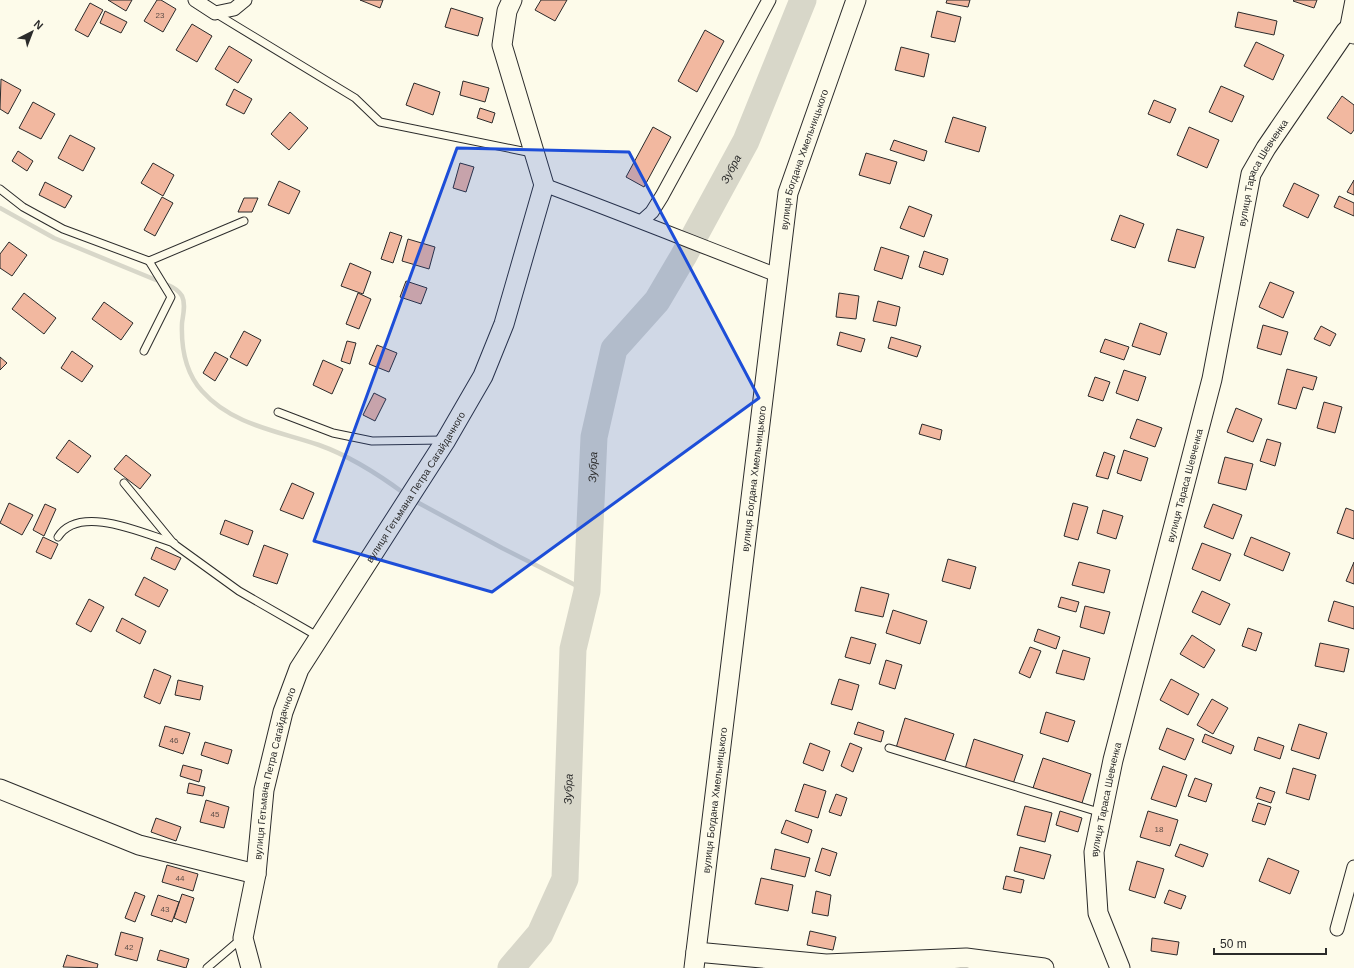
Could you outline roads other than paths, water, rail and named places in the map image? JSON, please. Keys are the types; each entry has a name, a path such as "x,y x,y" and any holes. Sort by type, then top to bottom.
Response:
{"street":[{"path":"194,0 215,13 234,9 245,0"},
{"path":"512,0 507,11 502,45 544,185 642,221 674,236 777,275"},
{"path":"642,221 652,212 662,196 769,0"},
{"name":"вулиця Богдана Хмельницького","path":"695,960 788,193 856,0"},
{"path":"1350,33 1352,0"},
{"name":"вулиця Тараса Шевченка","path":"1120,968 1098,913 1094,852 1113,760 1212,379 1251,174 1266,148 1350,33"},
{"name":"вулиця Гетьмана Петра Сагайдачного","path":"251,968 243,938 256,874 264,790 283,712 299,669 446,440 483,376 504,324 544,185"},
{"path":"0,789 139,845 256,874"},
{"path":"1337,929 1354,867"},
{"path":"695,960 826,964 966,958 1044,968"}],"lane":[{"path":"215,13 355,98 380,122 535,154"},
{"path":"0,188 23,207 63,229 149,262 171,297 144,351"},
{"path":"149,262 244,221"},
{"path":"278,412 333,433 372,441 446,440"},
{"path":"124,483 174,544 240,591 319,637"},
{"path":"58,537 62,530 72,524 91,521 118,525 174,544"},
{"path":"889,748 1102,813"},
{"path":"207,968 243,938"}],"waterway":[{"name":"Зубра","path":"511,968 540,934 565,879 573,649 587,591 594,437 614,349 657,301 683,257 746,141 803,0"},
{"path":"0,208 54,238 156,280"},
{"path":"168,285 178,291 183,299 182,342 188,368 196,384 214,403 227,412 256,426 319,445 342,454 385,479 405,494"},
{"path":"415,501 502,548 587,591"}]}
